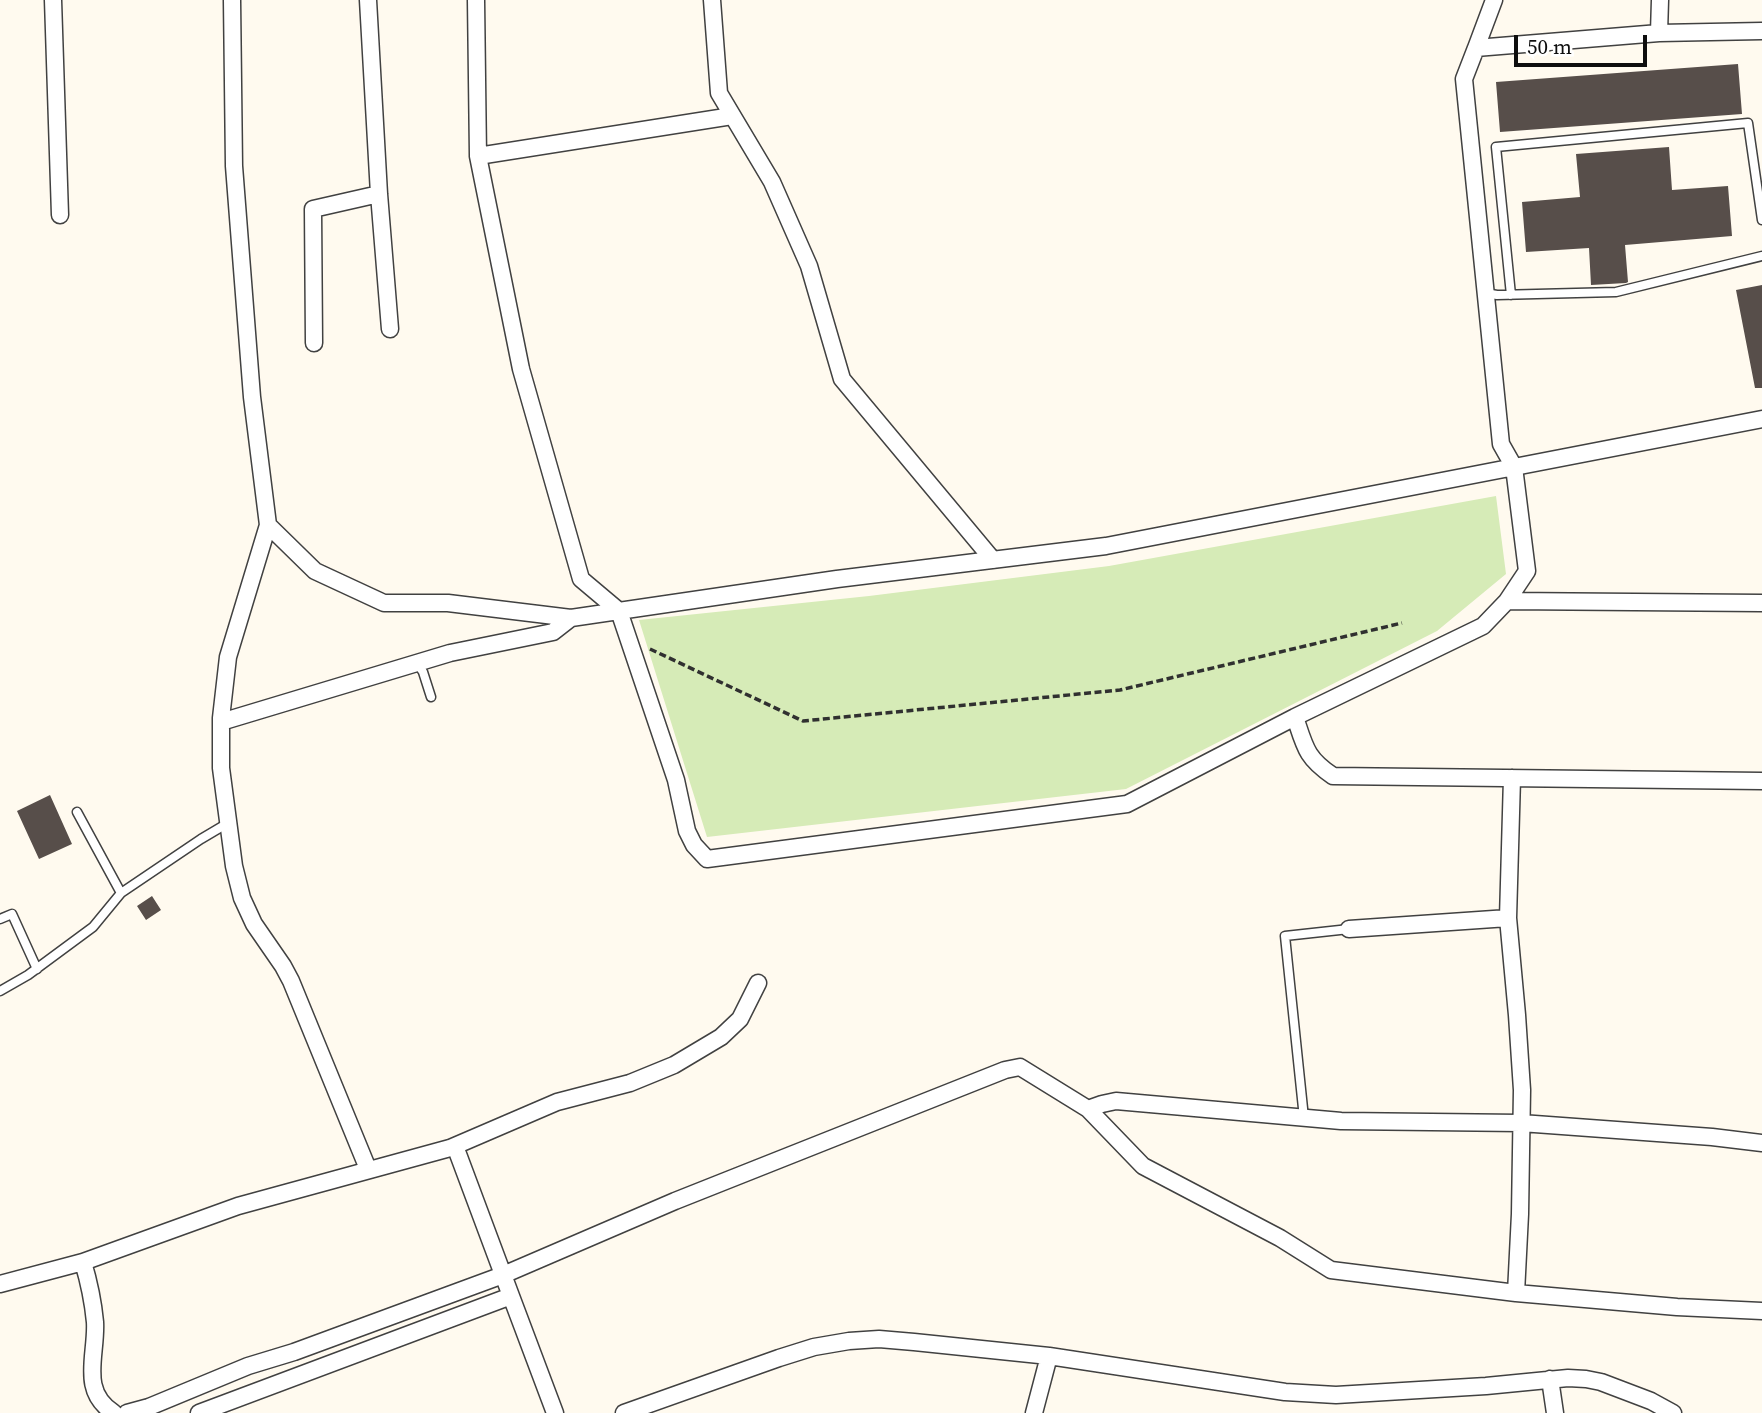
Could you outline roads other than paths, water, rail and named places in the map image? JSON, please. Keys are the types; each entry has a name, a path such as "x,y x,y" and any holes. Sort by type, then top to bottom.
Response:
{"street":[{"path":"53,0 60,215"},
{"path":"232,0 234,166 252,397 268,525 228,657 221,722 221,768 234,866 242,898 254,924 291,981 368,1170"},
{"path":"369,0 379,194 390,329"},
{"path":"477,0 478,156 521,369 580,579 619,611 676,780 687,831 694,845 707,859 1127,804 1295,717 1483,626 1507,601 1527,571 1514,467 1501,444 1464,79 1494,0"},
{"path":"712,0 719,93 772,182 809,266 842,380 993,560"},
{"path":"1659,33 1660,0"},
{"path":"1476,48 1659,33 1762,31"},
{"path":"478,156 732,116"},
{"path":"314,342 313,209 379,194"},
{"path":"268,525 315,570 384,603 447,603 571,618 837,579 1106,547 1762,419"},
{"path":"1507,601 1762,603"},
{"path":"221,722 450,653 553,632 571,618"},
{"path":"1295,717 1306,751 1317,765 1333,776 1762,781"},
{"path":"1512,778 1508,918 1522,1090 1516,1293"},
{"path":"1349,929 1508,918"},
{"path":"0,1284 83,1262 237,1206 455,1146 557,1102 630,1083 674,1065 722,1037 740,1019 758,984"},
{"path":"127,1413 149,1407 248,1366 294,1352 503,1275 675,1200 1005,1070 1020,1067 1088,1109 1143,1166 1280,1238 1331,1270 1516,1293 1676,1307 1762,1311"},
{"path":"1088,1109 1116,1101 1340,1121 1521,1123 1762,1143"},
{"path":"455,1146 555,1413"},
{"path":"83,1262 91,1289 95,1324 91,1373 96,1396 114,1413"},
{"path":"199,1413 512,1296"},
{"path":"624,1413 814,1347 879,1339 1049,1356 1298,1393 1336,1395 1486,1386 1550,1379 1586,1379 1651,1401 1673,1413"},
{"path":"1034,1413 1049,1356"},
{"path":"1550,1379 1555,1413"}],"lane":[{"path":"1511,295 1496,147 1748,123 1762,220"},
{"path":"1485,293 1511,295 1616,292 1762,256"},
{"path":"417,663 423,672 431,697"},
{"path":"77,812 121,893"},
{"path":"0,991 37,969 93,927 121,893 228,823"},
{"path":"0,919 12,914 37,969"},
{"path":"1304,1118 1284,936 1349,929"}]}
